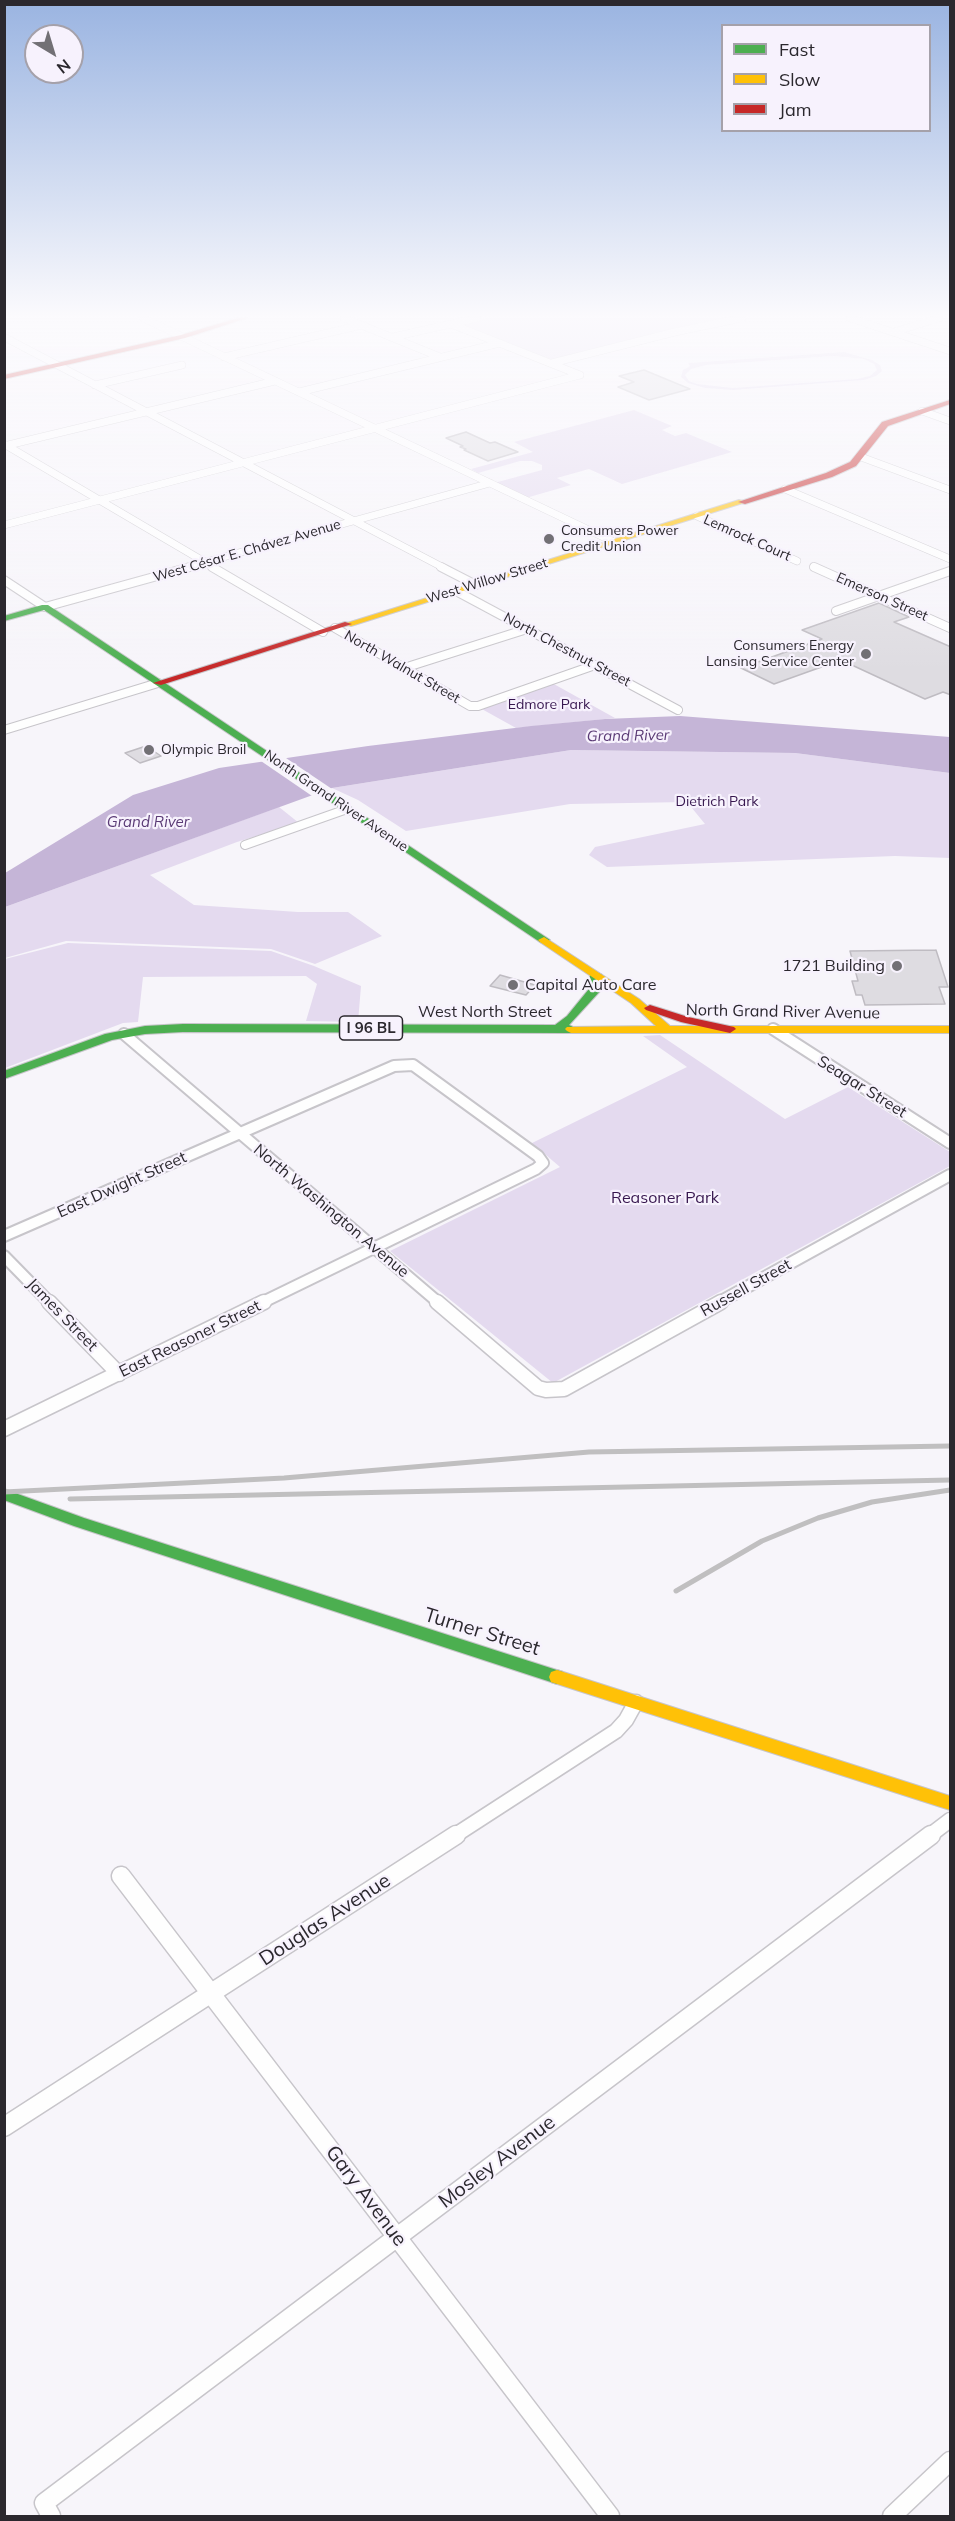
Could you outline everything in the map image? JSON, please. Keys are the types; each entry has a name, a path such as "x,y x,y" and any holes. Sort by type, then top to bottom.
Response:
{"street":[{"path":"5,445 45,436"},
{"path":"191,436 476,585"},
{"path":"4,525 350,436"},
{"path":"390,436 614,542"},
{"name":"West Willow Street","path":"4,730 845,469 861,457 875,436"},
{"name":"North Walnut Street","path":"5,445 206,563 470,706 478,706 595,665"},
{"path":"861,457 951,490"},
{"name":"West César E. Chávez Avenue","path":"4,619 490,483"},
{"path":"785,489 951,559"},
{"name":"Lemrock Court","path":"697,516 797,561"},
{"name":"Emerson Street","path":"814,567 951,628"},
{"path":"836,611 951,571"},
{"path":"4,580 45,607"},
{"name":"North Chestnut Street","path":"456,591 678,710"},
{"name":"North Grand River Avenue","path":"45,607 635,1001 666,1028 951,1030"},
{"path":"404,669 527,629"},
{"path":"245,845 342,806"},
{"path":"559,1028 572,1018 595,990 596,975"},
{"path":"635,1001 685,1020 730,1029"},
{"name":"West North Street","path":"123,1034 183,1028 666,1028"},
{"name":"Seagar Street","path":"773,1029 951,1143"},
{"name":"I 96 BL","path":"4,1075 93,1041 123,1034"},
{"name":"North Washington Avenue","path":"123,1034 538,1388"},
{"name":"East Dwight Street","path":"4,1236 385,1068 404,1065 419,1069 538,1156 543,1163"},
{"name":"East Reasoner Street","path":"4,1429 536,1169 543,1163"},
{"name":"Russell Street","path":"538,1388 564,1389 951,1175"},
{"name":"James Street","path":"4,1256 119,1374"},
{"name":"Turner Street","path":"4,1494 79,1522 951,1803"},
{"name":"Douglas Avenue","path":"4,2127 616,1731 626,1720 636,1702"},
{"name":"Mosley Avenue","path":"47,2510 397,2237 951,1820"},
{"name":"Gary Avenue","path":"121,1876 610,2517"},
{"path":"892,2517 951,2461"}],"green space":[{"path":"538,436 692,436 732,452 622,484 589,469 557,478 571,485 526,498 494,483 542,470 542,465 532,461 520,461 478,473 471,469 533,452 514,442"},
{"name":"Edmore Park","path":"552,683 615,718 516,728 480,708"},
{"name":"Dietrich Park","path":"571,750 795,753 950,773 950,858 895,856 607,867 589,855 595,847 705,824 687,802 570,804 406,831 358,800 332,788"},
{"path":"279,807 299,823 237,842 150,875 194,905 298,912 348,912 382,936 315,964 271,949 66,941 5,958 5,907"},
{"path":"68,943 271,951 361,986 358,1022 306,1021 317,984 306,976 143,977 138,1022 123,1023 5,1068 5,959"},
{"name":"Reasoner Park","path":"660,1035 785,1119 848,1087 950,1152 950,1166 553,1383 390,1251 560,1167 532,1143 687,1067 643,1036"}],"water":[{"name":"Grand River","path":"680,716 950,737 950,773 795,753 571,750 332,788 5,907 5,873 133,795 219,768 368,746 531,726 605,719"}],"pier":[{"path":"283,756 335,791 315,798 258,759"}],"building":[{"path":"474,436 518,452 488,461 464,450 466,449 460,447 463,446 446,438"},
{"name":"Consumers Energy Lansing Service Center","path":"879,603 909,617 894,622 951,647 951,695 943,692 925,699 841,660 774,684 741,668 822,639 802,630"},
{"path":"146,746 161,756 140,763 125,753"},
{"name":"1721 Building","path":"936,950 948,987 939,987 945,1004 865,1005 862,995 856,995 852,981 858,981 850,951"},
{"name":"Capital Auto Care","path":"500,975 535,985 526,995 490,986"}],"railway":[{"path":"4,1492 284,1478 589,1452 950,1446"},
{"path":"70,1499 950,1480"},
{"path":"676,1591 762,1541 818,1518 872,1502 950,1490"}],"traffic: fast":[{"path":"4,619 45,607 544,940"},
{"path":"559,1028 571,1018 595,990 596,975"},
{"path":"4,1075 109,1037 145,1030 183,1028 571,1029"},
{"path":"4,1494 79,1522 557,1677"}],"traffic: slow":[{"path":"348,624 742,502"},
{"path":"544,940 635,1001 666,1028"},
{"path":"571,1029 950,1030"},
{"path":"557,1677 950,1803"}],"traffic: jam":[{"path":"742,502 829,475 853,464 876,436"},
{"path":"158,683 348,624"},
{"path":"650,1008 685,1020 730,1029"}],"place":[{"name":"Consumers Power Credit Union","path":"549,539"},
{"name":"Consumers Energy Lansing Service Center","path":"866,654"},
{"name":"Olympic Broil","path":"149,750"},
{"name":"1721 Building","path":"897,966"},
{"name":"Capital Auto Care","path":"513,985"}]}
